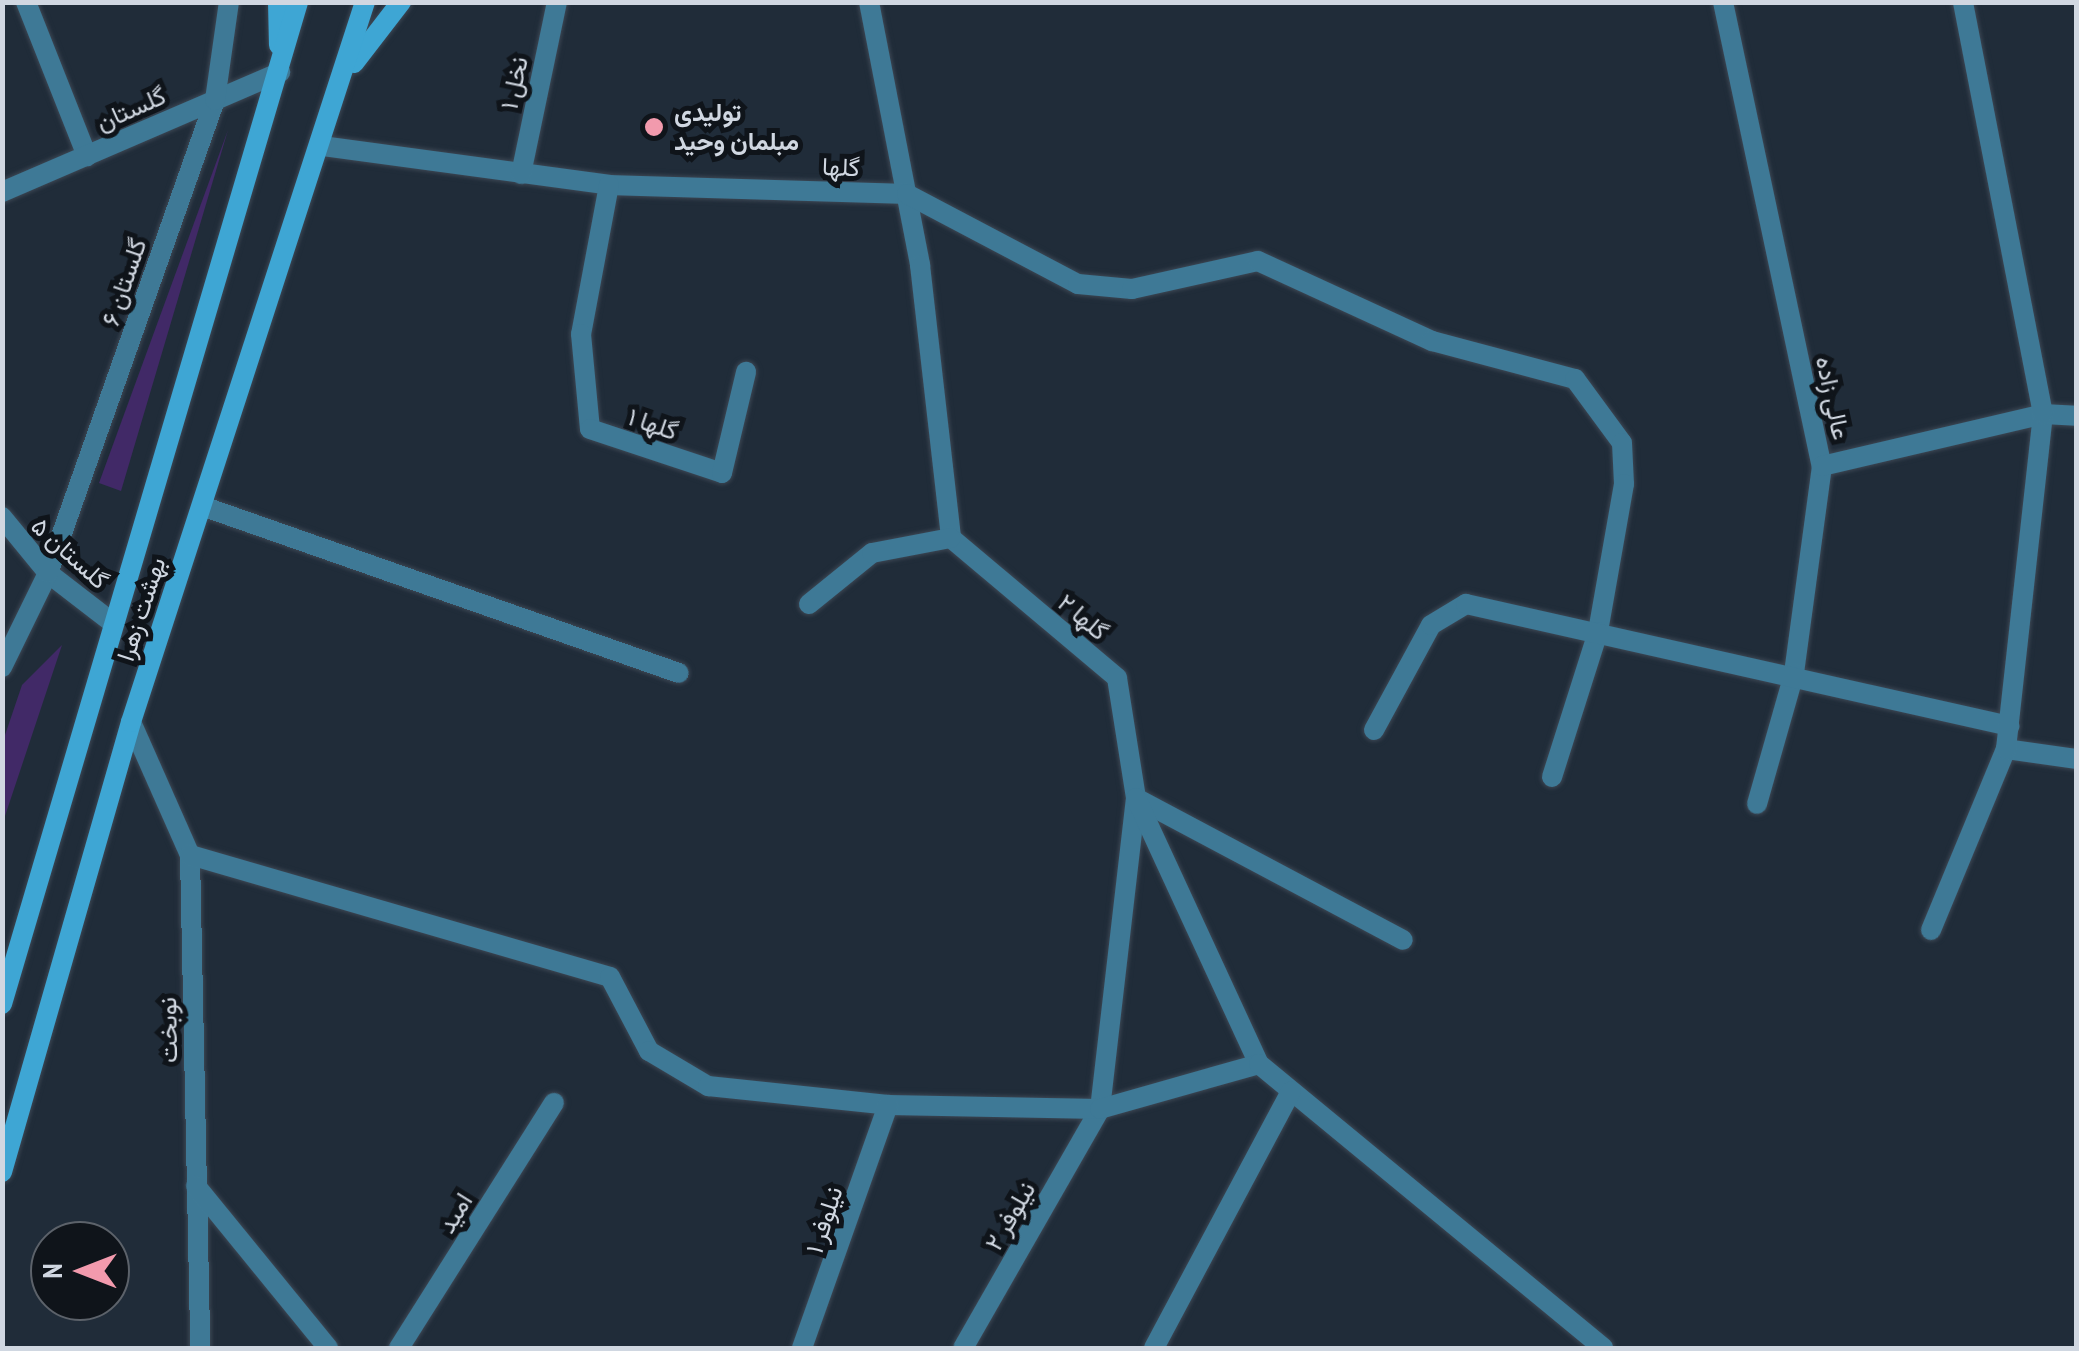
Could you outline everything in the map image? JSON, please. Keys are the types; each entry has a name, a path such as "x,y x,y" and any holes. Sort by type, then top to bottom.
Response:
{"main road":[{"path":"278,2 280,72"},
{"name":"بهشت زهرا","path":"2,1004 110,620 280,72 298,2"},
{"path":"350,68 365,2"},
{"path":"350,68 402,2"},
{"name":"بهشت زهرا","path":"4,1163 131,722 350,68"}],"street":[{"path":"26,2 87,156"},
{"name":"گلستان ۶","path":"2,667 48,574 215,100 229,2"},
{"name":"نخل ۱","path":"520,174 557,2"},
{"path":"809,604 872,553 951,538 907,194 870,2"},
{"name":"عالی زاده","path":"1723,2 1822,466 1794,674 1757,804"},
{"path":"1932,930 2006,749 2043,414 1963,2"},
{"name":"گلستان","path":"2,192 280,72"},
{"name":"گلها","path":"322,146 609,186 907,194 1078,284 1132,289 1216,265 1258,261 1432,342 1575,380 1622,443 1624,484 1598,632 1552,777"},
{"name":"گلها ۱","path":"609,186 581,334 590,429 722,474 746,372"},
{"path":"1822,466 2043,414 2076,416"},
{"path":"202,506 679,673"},
{"name":"گلستان ۵","path":"2,517 48,574 110,620"},
{"name":"گلها ۲","path":"951,538 1117,678 1136,798 1100,1108"},
{"path":"1374,730 1431,625 1466,604 1794,674 2009,726"},
{"name":"نوبخت","path":"131,722 190,855 200,1348"},
{"path":"2006,749 2076,759"},
{"path":"1136,798 1404,940"},
{"path":"1136,798 1258,1064 1604,1348"},
{"path":"190,855 610,976 649,1051 708,1086 888,1105 1100,1108 1258,1064"},
{"path":"1154,1348 1290,1091"},
{"name":"امید","path":"399,1348 554,1103"},
{"name":"نیلوفر ۱","path":"802,1348 888,1105"},
{"name":"نیلوفر ۲","path":"963,1348 1100,1108"},
{"path":"196,1186 328,1348"}],"shaded area":[{"path":"228,130 121,491 99,483"},
{"path":"62,645 3,822 3,741 22,685"}],"place":[{"name":"تولیدی مبلمان وحید","path":"654,127"}]}
